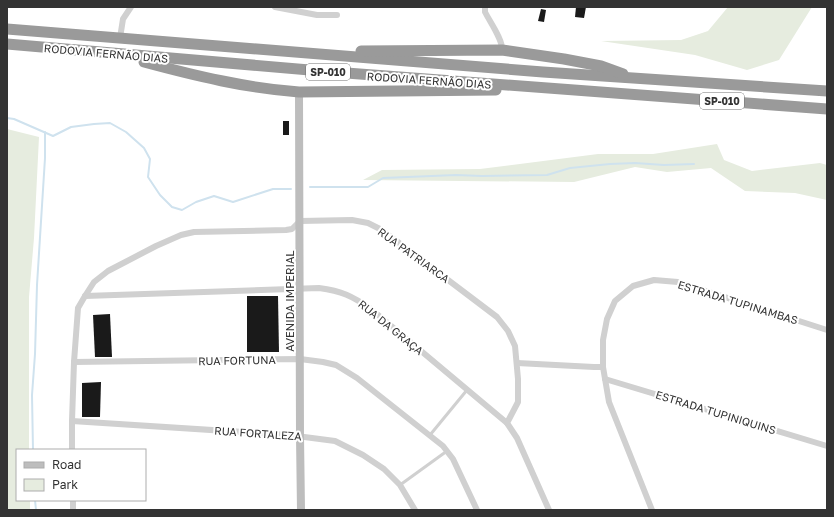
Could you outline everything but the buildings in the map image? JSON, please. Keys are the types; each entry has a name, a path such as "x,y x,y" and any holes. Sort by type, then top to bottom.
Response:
{"highway":[{"name":"RODOVIA FERNÃO DIAS","path":"7,29 300,53 827,91"},
{"name":"RODOVIA FERNÃO DIAS","path":"7,44 121,55 536,88 827,109"},
{"path":"300,53 502,50 601,66 635,78"},
{"path":"121,55 203,77 266,89 299,92 486,91 536,88"}],"main road":[{"name":"AVENIDA IMPERIAL","path":"299,92 301,510"}],"street":[{"path":"120,38 123,19 131,7"},
{"path":"275,7 317,15 336,15"},
{"path":"486,7 485,12 500,38 503,46 502,50"},
{"name":"RUA PATRIARCA","path":"72,449 74,362 78,308 94,282 108,271 181,235 207,231 286,230 292,229 300,221 352,220 368,223 382,230 497,318 508,331 516,346 518,402 507,423"},
{"name":"ESTRADA TUPINAMBAS","path":"652,510 609,402 604,379 603,340 607,319 615,301 633,286 654,280 678,282 827,330"},
{"name":"RUA DA GRAÇA","path":"84,296 319,288 336,290 354,298 371,310 507,423"},
{"name":"RUA FORTUNA","path":"74,362 300,359 336,365 357,378 443,446 453,459 477,510"},
{"path":"517,363 603,367"},
{"name":"ESTRADA TUPINIQUINS","path":"604,379 827,446"},
{"name":"RUA FORTALEZA","path":"72,421 300,436 335,441 363,455 384,469 400,485 414,510"},
{"path":"507,423 517,438 549,510"}],"lane":[{"path":"430,435 467,390"},
{"path":"400,485 447,451"}],"green space":[{"path":"728,7 812,7 779,60 747,70 695,55 601,41 681,40 708,31"},
{"path":"7,129 39,137 34,238 29,297 29,449 16,449 16,501 30,501 30,510 7,510"},
{"path":"717,144 724,160 752,171 820,163 827,165 827,200 795,193 745,191 711,168 667,172 635,167 574,182 363,180 382,170 480,169 598,154 653,154"}],"waterway":[{"path":"7,118 14,119 53,136 71,127 110,123 126,132 144,148 150,159 148,177 160,195 172,207 182,210 196,202 214,196 233,202 273,189 291,189"},
{"path":"33,449 32,395 45,158 45,132"},
{"path":"310,187 368,187 383,178 456,175 547,175 570,168 610,164 694,164"},
{"path":"35,501 36,510"}]}
